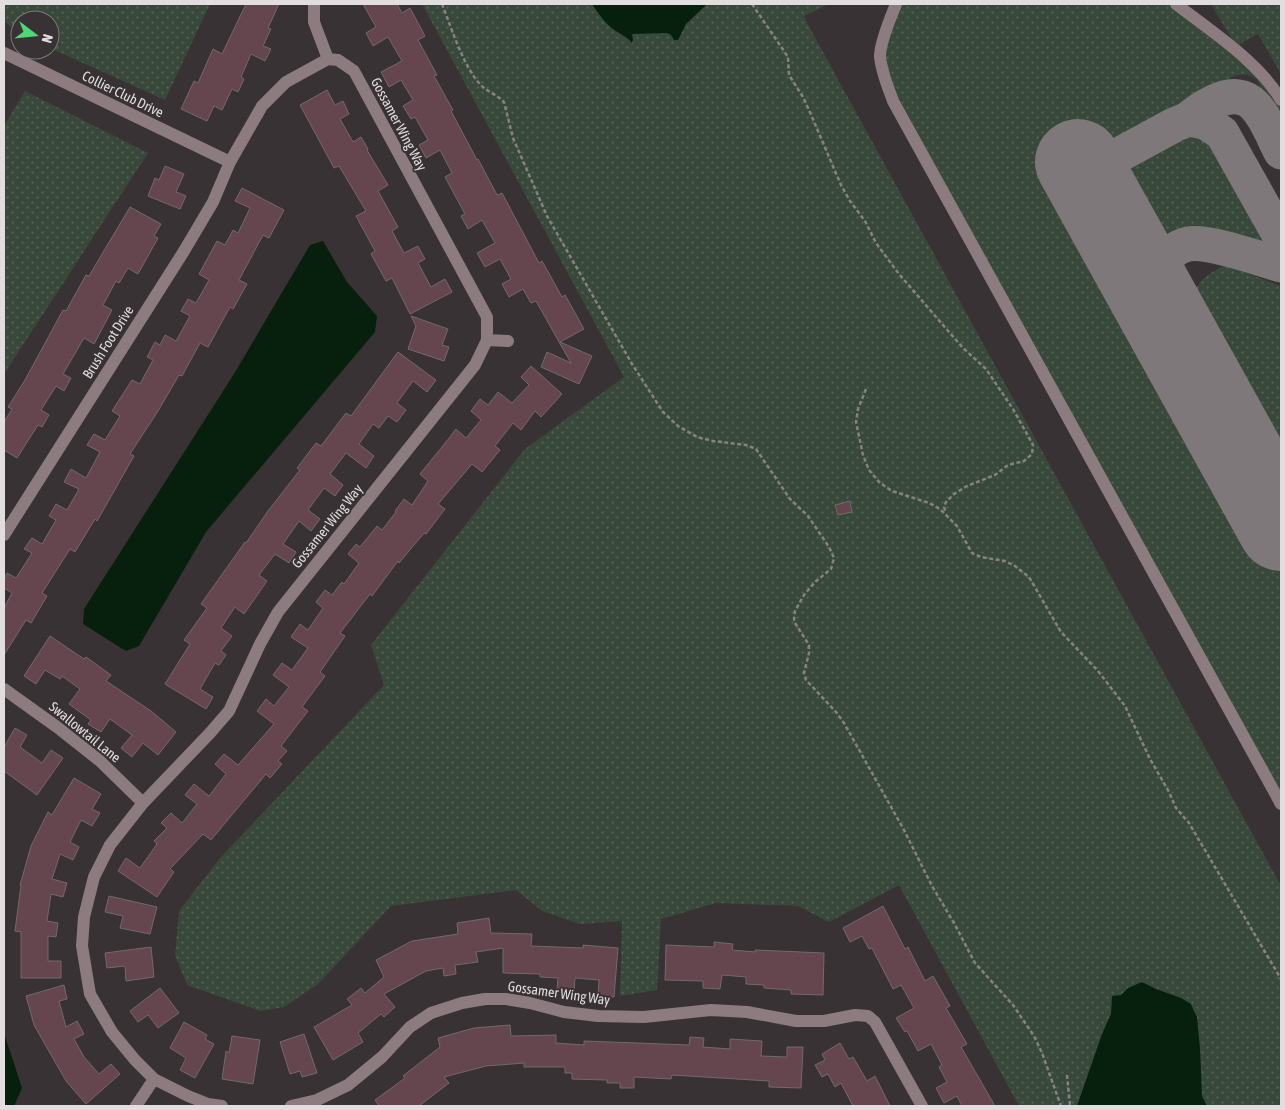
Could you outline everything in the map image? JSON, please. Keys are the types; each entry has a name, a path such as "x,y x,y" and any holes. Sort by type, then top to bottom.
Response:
{"street":[{"path":"230,162 262,106 286,82 328,59 314,22 314,4"},
{"path":"896,4 888,23 880,55 893,101 1281,804"},
{"path":"1176,4 1259,70 1273,86 1281,100"},
{"name":"Collier Club Drive","path":"4,53 230,162"},
{"name":"Gossamer Wing Way","path":"222,1106 208,1104 154,1079 135,1060 112,1032 90,994 82,946 84,917 94,877 110,845 142,803 210,733 228,711 260,644 278,612 475,365 487,340 487,317 354,71 338,60 328,59"},
{"name":"Brush Foot Drive","path":"4,534 184,251 213,202 230,162"},
{"path":"487,340 508,341"},
{"name":"Swallowtail Lane","path":"4,689 100,761 142,803"},
{"name":"Gossamer Wing Way","path":"291,1106 317,1100 348,1085 382,1057 410,1027 431,1013 462,1003 485,999 506,999 564,1012 598,1016 644,1017 711,1010 747,1012 796,1021 824,1021 855,1015 868,1016 875,1022 922,1106"},
{"path":"136,1106 154,1079"}],"path":[{"path":"442,4 455,38 475,78 485,90 502,99 506,105 513,138 547,216 632,364 663,412 678,426 697,436 756,448 790,499 808,516 829,547 834,558 832,569 810,587 794,615 795,623 809,646 804,673 806,680 840,717 975,963 1013,1005 1034,1036 1047,1065 1061,1106"},
{"path":"752,4 788,57 789,74 806,104 841,185 865,221 876,243 889,258 899,274 949,332 986,369 1013,409 1033,446 1032,454 1024,461 1008,465 995,475 967,486 954,494 946,502 944,507 946,514"},
{"path":"866,389 858,409 856,422 863,455 869,470 880,483 892,491 929,503 940,509 957,526 972,553 981,557 1005,561 1029,577 1061,632 1118,695 1178,811 1189,824 1281,979"},
{"path":"1067,1075 1070,1106"}],"shaded area":[{"path":"4,4 210,4 165,100 60,53 60,10 10,10 10,26 4,21"},
{"path":"422,4 829,4 804,16 807,23 1281,886 1281,1106 1019,1106 899,885 829,922 798,906 716,903 661,919 657,990 620,996 622,921 580,924 542,911 516,890 391,906 318,984 284,1007 260,1011 187,985 175,955 179,911 220,858 384,685 371,645 525,449 624,377"},
{"path":"592,4 707,4 686,24 678,40 674,40 667,33 632,34 632,43 613,29"},
{"path":"900,4 1169,4 1255,70 1271,89 1281,107 1281,124 1256,79 1244,74 1239,75 1232,77 1099,151 1095,145 1058,166 1281,571 1281,800 885,73 885,52"},
{"path":"1211,4 1281,4 1281,74 1258,34 1236,46"},
{"path":"25,91 148,153 4,374 4,126"},
{"path":"1183,137 1203,138 1215,147 1232,172 1249,204 1269,242 1268,247 1222,233 1198,230 1172,235 1154,251 1117,183 1127,165"},
{"path":"323,241 347,282 377,316 375,332 206,532 139,646 126,651 83,624 84,609 234,374 310,245"},
{"path":"1225,265 1281,286 1281,483 1195,326 1192,305 1196,289 1207,276"},
{"path":"1142,982 1191,1004 1197,1017 1202,1096 1207,1106 1077,1106 1102,1034 1111,1014 1112,996 1121,995 1128,988"},
{"path":"4,1033 22,1088 14,1106 4,1106"}],"building":[{"path":"246,4 279,4 268,28 271,29 263,46 271,49 265,61 251,54 241,77 244,79 238,92 232,89 222,110 214,106 207,121 181,109 194,81 198,83 213,49 222,54"},
{"path":"363,4 397,4 402,13 410,8 425,36 418,40 437,75 434,76 453,110 451,111 477,160 497,195 502,193 539,263 542,261 562,297 565,295 584,329 560,342 592,356 579,384 541,367 547,352 571,363 536,301 531,303 523,289 509,297 502,284 511,279 500,259 485,267 477,253 495,243 482,220 468,229 461,216 465,214 445,177 452,173 440,150 426,158 419,145 428,140 415,117 411,119 403,106 413,100 401,80 389,87 381,72 402,61 388,37 373,46 366,33 376,27"},
{"path":"327,90 335,105 343,101 349,114 340,119 353,142 361,137 388,185 378,191 398,227 392,231 404,253 418,246 425,259 418,263 431,287 445,279 452,292 410,314 392,278 386,281 371,254 375,251 356,216 366,211 339,166 334,168 300,105"},
{"path":"165,166 184,174 176,192 186,196 180,209 148,196 155,178 159,180"},
{"path":"242,188 284,210 269,238 263,235 239,280 247,284 233,309 230,307 208,347 200,343 182,376 179,375 130,454 134,456 97,521 95,519 75,552 70,549 42,593 47,596 31,623 26,620 4,655 4,608 12,593 4,588 4,579 7,573 16,578 32,553 24,549 32,538 42,544 56,520 49,516 56,504 67,510 79,489 64,482 71,469 86,478 100,452 87,445 94,434 105,440 120,416 112,411 132,380 140,384 153,360 147,357 155,342 160,345 165,335 176,341 190,316 181,311 188,299 196,303 209,280 199,274 217,241 225,245 233,230 238,233 250,208 235,201"},
{"path":"130,207 161,224 154,236 158,238 138,274 128,268 119,283 116,281 103,305 112,310 94,344 84,338 63,374 71,378 64,391 56,386 41,410 49,415 42,427 38,425 17,458 4,450 4,422 12,409 8,407 63,310 66,311 86,275 89,276"},
{"path":"411,316 448,329 442,345 449,347 444,361 408,349 416,326"},
{"path":"398,352 436,380 427,392 413,381 397,403 406,410 397,422 388,416 379,428 373,424 359,444 374,456 366,468 346,453 330,474 343,485 335,496 324,488 308,510 320,519 311,531 299,521 283,544 296,552 289,563 275,554 259,575 267,581 244,614 235,607 221,628 232,636 221,651 226,655 219,665 215,663 200,689 213,697 206,709 165,684 190,644 184,640 207,608 201,604 300,470 297,468 316,443 321,446 346,413 351,416"},
{"path":"531,366 562,394 541,417 535,411 521,430 513,423 495,446 500,450 482,472 472,464 438,504 445,509 426,534 424,533 399,563 398,561 372,596 370,594 340,633 345,636 320,672 325,676 302,707 308,711 281,746 287,751 278,761 282,764 270,778 266,774 211,840 203,834 170,869 174,872 157,897 118,871 126,858 140,868 157,844 154,841 167,828 161,823 171,813 182,823 197,804 185,795 194,784 209,796 226,774 215,764 224,754 238,765 274,724 257,711 266,699 274,706 289,687 273,675 282,663 292,670 308,648 291,637 300,624 308,630 323,608 316,602 325,590 332,595 342,582 344,584 359,563 348,554 356,544 360,547 377,526 382,530 404,499 412,505 428,481 420,474 456,429 466,438 481,420 471,411 480,399 488,405 498,392 512,403 529,385 521,377"},
{"path":"850,501 852,512 838,515 835,505"},
{"path":"50,636 84,659 86,657 111,675 106,681 151,711 176,732 158,755 143,743 132,757 121,748 132,735 110,719 101,732 88,724 91,720 69,704 80,689 62,676 60,679 45,670 36,684 24,676"},
{"path":"15,728 27,735 20,747 42,763 51,750 63,758 37,795 4,771 4,747"},
{"path":"74,778 101,794 92,809 100,813 92,826 81,820 70,842 79,847 73,860 60,854 52,879 67,883 63,897 51,894 47,921 58,923 56,937 48,936 48,961 61,961 61,978 21,978 21,932 15,931 20,885 31,846 48,812 52,815"},
{"path":"109,896 157,907 150,934 120,928 123,916 105,912"},
{"path":"883,906 905,949 908,947 925,981 933,976 950,1006 946,1008 967,1044 961,1047 995,1106 962,1106 957,1096 944,1103 936,1088 947,1082 939,1067 942,1065 931,1044 918,1051 907,1031 905,1032 896,1018 914,1008 901,985 893,989 872,948 869,949 862,936 850,942 843,928"},
{"path":"489,918 491,933 532,934 531,946 583,948 583,945 618,948 614,997 598,996 599,980 575,978 574,991 557,990 558,978 540,977 540,974 503,973 503,948 476,952 478,962 455,965 456,974 444,976 443,968 426,971 384,994 395,1007 384,1017 381,1014 358,1033 363,1042 333,1060 314,1027 352,1005 347,999 361,988 365,993 384,977 376,960 412,941 458,934 457,923"},
{"path":"714,942 733,944 732,950 824,953 823,995 791,994 791,990 764,988 764,985 746,984 746,977 722,975 720,989 703,988 703,981 665,980 666,945 714,947"},
{"path":"151,947 154,977 126,981 125,966 107,968 105,953"},
{"path":"64,985 67,999 59,1001 66,1027 77,1021 84,1034 74,1039 84,1057 99,1074 111,1064 120,1074 86,1104 66,1081 34,1025 26,996"},
{"path":"160,988 179,1013 158,1028 148,1015 138,1022 130,1011"},
{"path":"184,1022 207,1035 205,1039 214,1044 195,1078 180,1070 186,1058 170,1048"},
{"path":"510,1025 511,1036 556,1035 556,1043 584,1045 584,1041 689,1045 690,1037 704,1038 703,1047 730,1049 730,1039 762,1041 761,1056 787,1057 787,1047 803,1047 801,1088 769,1087 769,1081 672,1075 671,1079 634,1077 634,1088 620,1088 620,1083 607,1083 607,1080 572,1079 572,1073 565,1073 565,1067 524,1067 524,1063 486,1066 444,1077 449,1083 419,1106 379,1106 375,1100 405,1078 403,1076 440,1047 438,1038 474,1028"},
{"path":"304,1034 317,1073 302,1077 300,1071 290,1074 280,1042"},
{"path":"232,1036 260,1040 253,1084 222,1079 226,1051 229,1053"},
{"path":"840,1043 849,1059 853,1057 867,1081 875,1076 890,1106 853,1106 841,1083 835,1087 828,1074 822,1077 815,1065 825,1060 822,1054"}],"taxiway":[{"path":"1188,119 1220,99 1229,97 1246,99 1262,115 1281,152"},
{"path":"1095,192 1095,176 1104,163 1188,119 1205,122 1222,133 1281,238"},
{"path":"1153,297 1155,277 1159,266 1174,250 1183,245 1197,244 1221,247 1281,265"}],"runway":[{"path":"1078,162 1281,528"}]}
